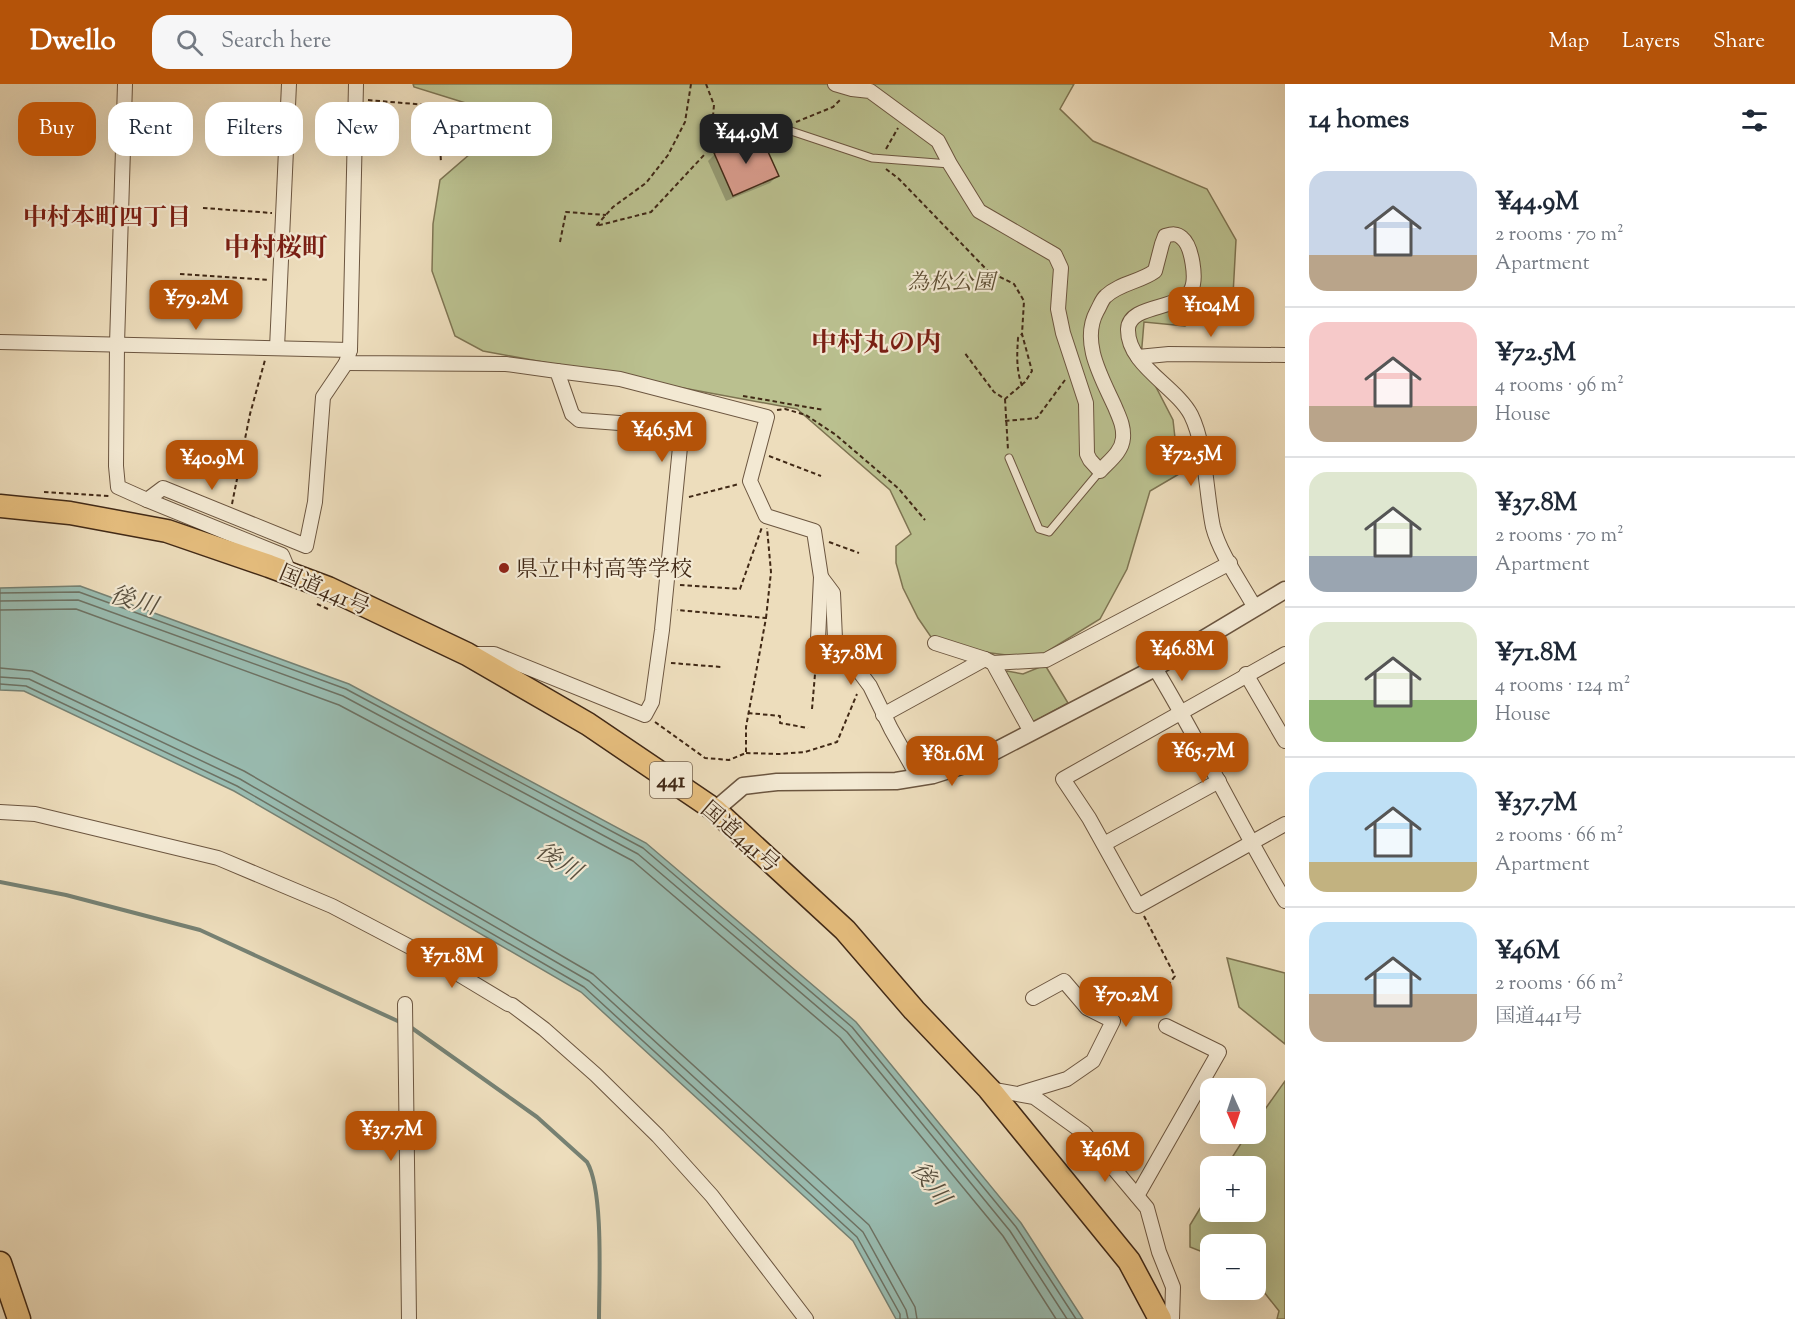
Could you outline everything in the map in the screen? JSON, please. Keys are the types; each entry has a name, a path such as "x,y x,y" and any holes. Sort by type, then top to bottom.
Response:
{"highway":[{"name":"国道441号","path":"0,506 70,513 167,531 290,574 398,620 467,654 588,724 715,810 845,930 914,1010 989,1089 1129,1261 1161,1319"},
{"path":"0,1263 19,1319"}],"street":[{"path":"125,84 117,344 116,466 118,487 282,555 290,574"},
{"path":"273,348 280,280 289,84"},
{"path":"836,84 862,88 938,141 980,211 1055,255 1061,268 1058,309 1063,333 1086,403 1087,454 1100,471 1118,453 1123,439 1122,424 1096,365 1091,322 1105,297 1122,286 1145,279 1155,271 1165,236 1174,234 1182,238 1188,246 1194,278 1191,290 1183,298 1141,313 1131,320 1128,326 1129,338 1138,357 1181,401 1191,416 1198,440 1217,539 1255,608"},
{"path":"147,500 163,488 306,546 315,502 323,397 348,356 355,91"},
{"path":"0,342 273,348 348,356 506,364 620,379 768,417 750,481 766,516 814,531 821,577 818,639"},
{"path":"1138,357 1168,354 1285,355"},
{"path":"467,654 494,654 645,715 652,702 664,609 681,436 673,427 579,420 572,414 557,371"},
{"path":"935,644 989,661 1046,660 1230,563"},
{"path":"821,577 833,593 835,639 870,686 883,715 918,777"},
{"path":"715,810 743,786 777,782 896,781 933,775 974,762 1155,668 1285,590"},
{"path":"1285,654 1245,674 1063,778 1104,844 1138,906 1285,824"},
{"path":"883,715 989,661"},
{"path":"989,661 1031,732"},
{"path":"1155,668 1181,711 1251,844 1285,900"},
{"path":"1245,674 1285,741"},
{"path":"1104,844 1219,781"},
{"path":"0,812 35,814 218,858 332,906 435,960 512,1005 544,1029 596,1075 658,1136 712,1197 806,1319"},
{"path":"1019,1094 1067,1079 1093,1061 1113,1021 1087,1008 1064,981 1033,998"},
{"path":"405,1004 409,1319"},
{"path":"1137,1196 1219,1052 1166,1026"},
{"path":"989,1089 1034,1097 1084,1133 1137,1196 1146,1208 1159,1252 1173,1287 1172,1319"}],"lane":[{"path":"711,148 762,127 782,128 881,160 950,164"},
{"path":"1009,458 1039,529 1050,532 1100,471"}],"path":[{"path":"691,84 685,122 668,155 646,183 613,207 596,226 651,212 711,148 714,105 706,84"},
{"path":"782,128 833,107 862,88"},
{"path":"355,91 438,106 441,163"},
{"path":"881,160 904,116"},
{"path":"872,158 899,179 988,271 1014,284 1024,301 1022,334 1032,370 1022,386 1005,399"},
{"path":"203,208 283,214"},
{"path":"560,242 566,212 606,215"},
{"path":"180,274 280,280"},
{"path":"1022,334 1018,338 1017,353 1017,370 1022,386"},
{"path":"230,516 250,414 273,348"},
{"path":"964,352 994,392 1005,399"},
{"path":"1005,421 1038,418 1074,368"},
{"path":"1005,399 1009,458"},
{"path":"768,417 774,411 785,409 806,415 836,435 899,489 925,520"},
{"path":"758,452 821,476"},
{"path":"675,500 750,481"},
{"path":"44,492 114,497 118,487"},
{"path":"666,584 740,589 766,516"},
{"path":"746,753 748,713 766,618 771,572 766,516"},
{"path":"815,538 859,552"},
{"path":"310,600 330,610"},
{"path":"664,609 766,618"},
{"path":"812,709 818,639"},
{"path":"657,662 721,667"},
{"path":"645,715 705,758 729,760 746,753 805,752 837,742 857,694"},
{"path":"748,713 780,716 780,723 808,728"},
{"path":"1138,906 1175,976 1156,1000 1157,1017 1166,1026"}],"green space":[{"name":"為松公園","path":"413,84 1074,84 1060,109 1093,141 1207,189 1236,240 1233,295 1185,326 1144,322 1141,358 1173,420 1179,474 1150,491 1127,569 1100,619 1043,654 1022,657 942,643 931,637 918,618 903,588 896,563 896,546 911,534 890,490 797,409 483,351 455,336 432,271 433,224 440,180 468,156 552,156 552,102 462,102 414,87"},
{"path":"1045,665 1068,703 1032,723 1004,674 1007,671 1023,674"},
{"path":"1227,958 1285,973 1285,1044 1239,1007"},
{"path":"1285,1081 1285,1319 1277,1319 1279,1311 1266,1295 1266,1234 1200,1234 1200,1251 1190,1247 1190,1225 1200,1208 1200,1222 1266,1222 1266,1156 1233,1156 1241,1144 1266,1144 1266,1108"}],"water":[{"name":"後川","path":"80,586 349,684 646,843 856,1022 1021,1223 1083,1319 896,1319 853,1241 581,992 234,791 24,691 0,690 0,588"}],"building":[{"path":"760,134 779,176 733,196 714,153"}],"waterway":[{"path":"0,882 66,895 200,930 402,1023"},
{"path":"409,1026 537,1117 587,1162 596,1194 598,1215 599,1319"}],"place":[{"name":"県立中村高等学校","path":"504,568"}],"district":[{"name":"中村本町四丁目","path":"107,217"},
{"name":"中村桜町","path":"276,247"},
{"name":"中村丸の内","path":"876,342"}]}
